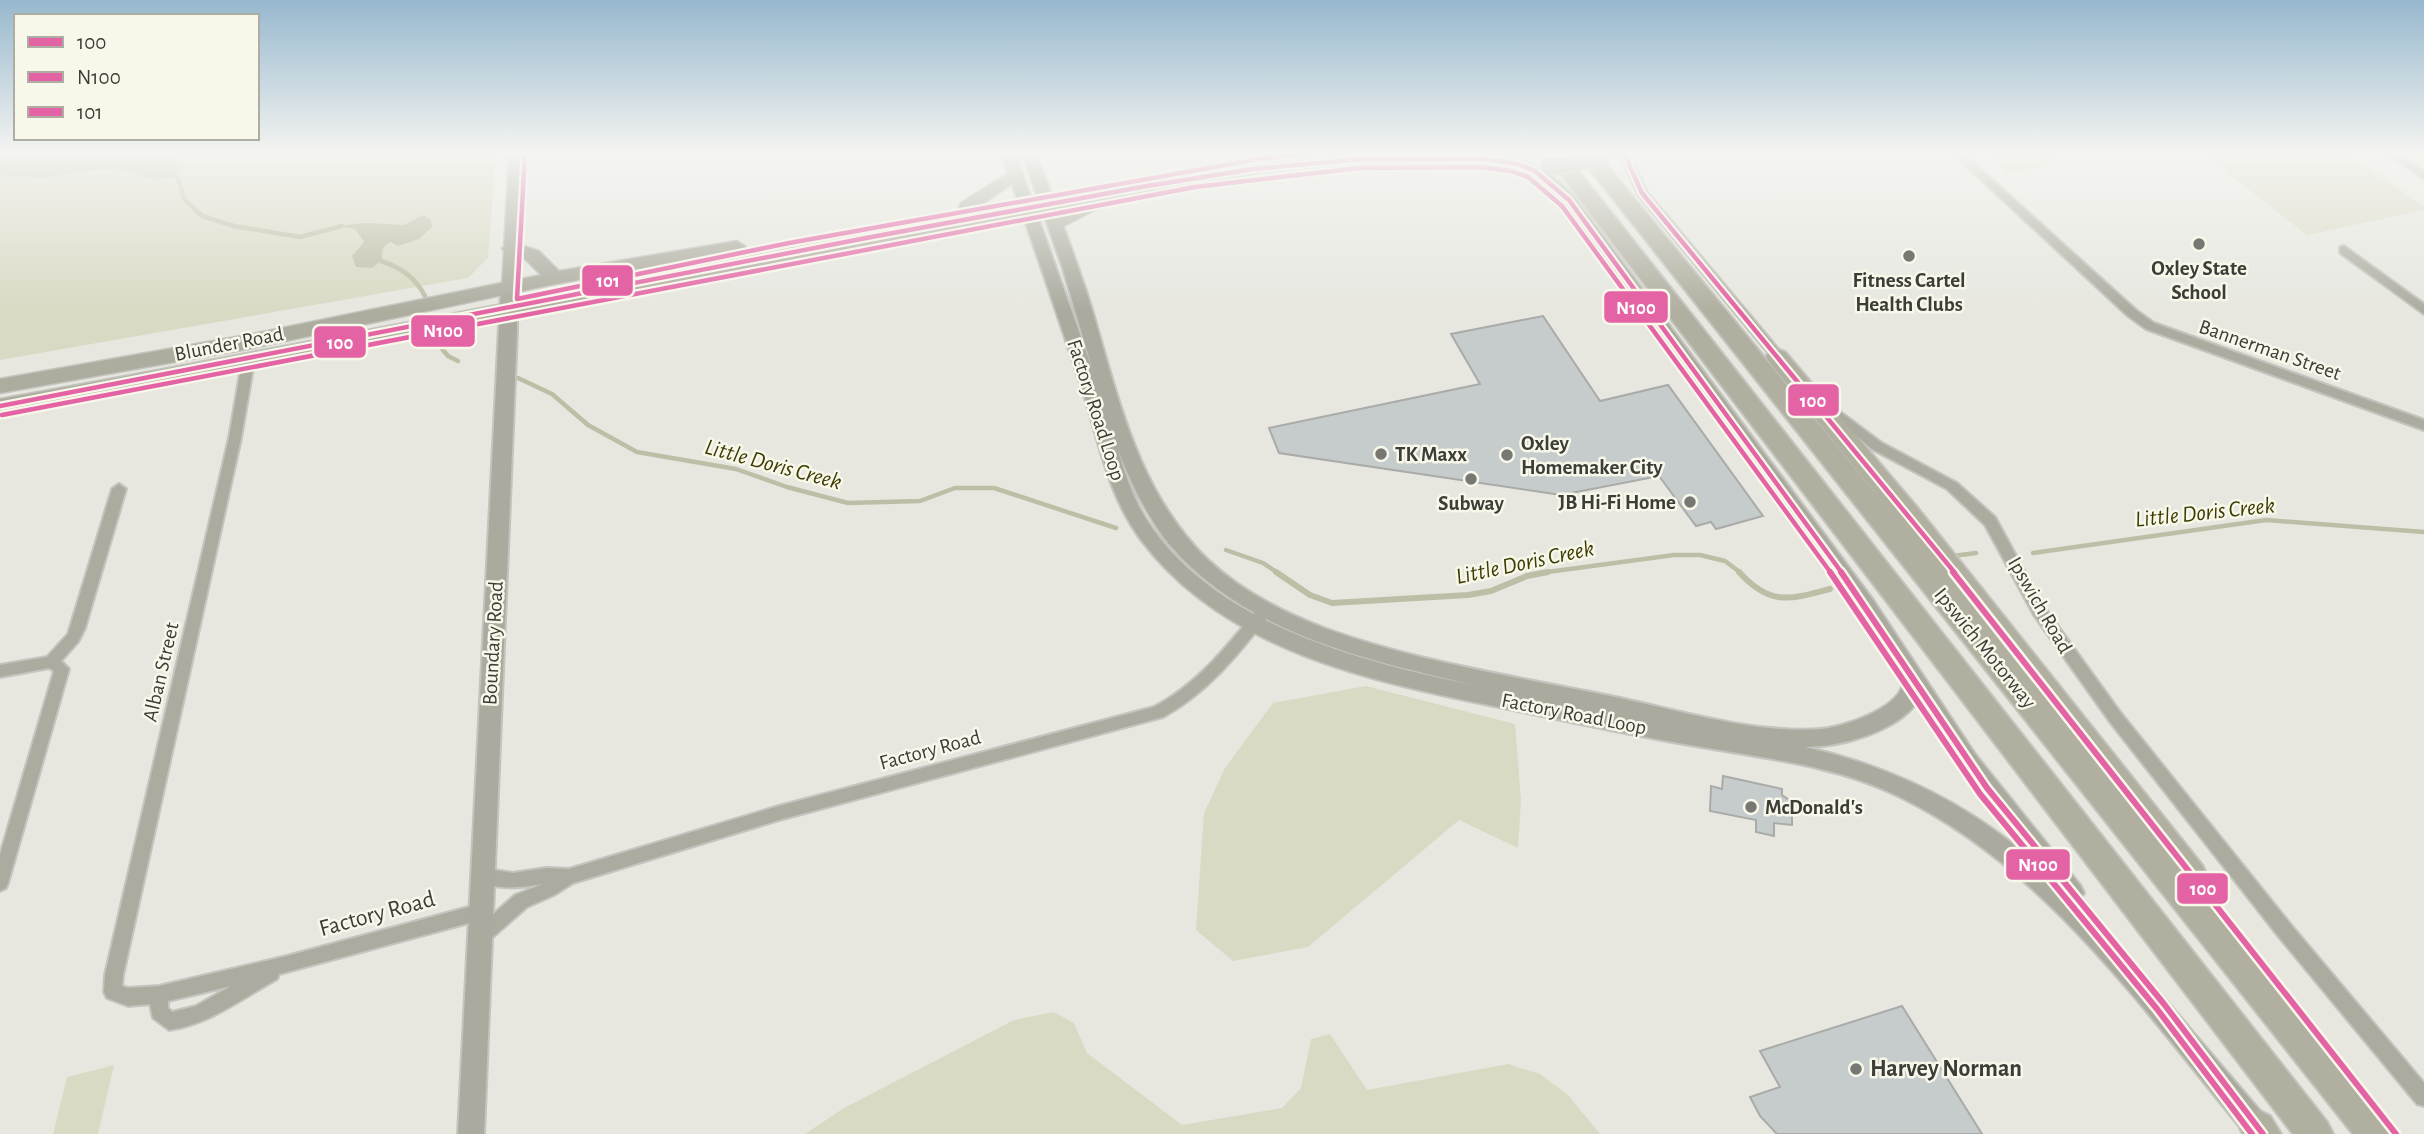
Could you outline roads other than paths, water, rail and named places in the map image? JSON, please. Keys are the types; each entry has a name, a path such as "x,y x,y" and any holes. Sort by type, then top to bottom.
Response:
{"highway":[{"name":"Ipswich Motorway","path":"1611,206 2315,1134"},
{"name":"Ipswich Motorway","path":"1613,206 2375,1134"},
{"path":"1777,357 1906,513 2396,1134"}],"main road":[{"name":"Blunder Road","path":"0,386 253,341 555,278 968,206"},
{"name":"Blunder Road","path":"0,406 248,362 1006,206"},
{"name":"Factory Road Loop","path":"1026,206 1122,490 1135,516 1164,555 1212,597 1260,617 1300,626 1346,643 1466,675 1723,728 1776,736 1826,738 1861,729 1910,696 1914,686 1912,674"},
{"name":"Factory Road Loop","path":"1049,206 1120,435 1142,488 1168,529 1199,563 1236,591 1260,617 1292,642 1371,670 1441,687 1815,759 1879,778 1934,803 2005,849 2067,904 2261,1131"},
{"path":"1056,225 1090,206"},
{"path":"1573,206 1912,674 1987,788 2158,996 2261,1131"},
{"path":"511,248 532,255 555,278"},
{"name":"Boundary Road","path":"471,1134 509,288"}],"street":[{"name":"Boundary Road","path":"509,288 513,206"},
{"name":"Ipswich Road","path":"1653,206 1777,357 1862,437 1941,479 1974,503 1993,525 2039,611 2115,717 2424,1097"},
{"name":"Bannerman Street","path":"2015,206 2144,323 2168,334 2424,425"},
{"path":"2344,250 2424,310"},
{"name":"Alban Street","path":"113,992 114,975 235,438 248,362"},
{"path":"0,671 51,662 73,638 119,489"},
{"name":"Factory Road","path":"479,938 521,901 548,890 569,877 779,813 1158,712 1175,705 1215,671 1260,617"},
{"path":"0,883 62,669 51,662"},
{"name":"Factory Road","path":"482,876 513,881 547,876 569,877"},
{"name":"Factory Road","path":"113,992 128,998 159,995 480,912"},
{"name":"Factory Road","path":"159,995 159,1012 169,1021 185,1019 287,964"}],"waterway":[{"name":"Little Doris Creek","path":"191,206 202,216 234,226 300,237 342,226"},
{"name":"Little Doris Creek","path":"379,255 381,261 413,279 426,298"},
{"name":"Little Doris Creek","path":"433,338 448,356 458,361"},
{"name":"Little Doris Creek","path":"518,378 552,394 588,425 637,452 736,469 787,487 848,503 920,501 955,488 994,488 1116,528"},
{"name":"Little Doris Creek","path":"2033,553 2266,520 2424,532"},
{"name":"Little Doris Creek","path":"1226,550 1263,563 1278,573"},
{"name":"Little Doris Creek","path":"1953,556 1976,553"},
{"name":"Little Doris Creek","path":"1540,573 1674,555 1700,555 1725,561 1741,573"},
{"name":"Little Doris Creek","path":"1276,572 1310,595 1332,603 1468,595 1491,591 1527,576 1548,572"},
{"name":"Little Doris Creek","path":"1739,572 1761,591 1781,597 1803,596 1830,589"}],"place":[{"name":"Oxley State School","path":"2199,244"},
{"name":"Fitness Cartel Health Clubs","path":"1909,256"},
{"name":"TK Maxx","path":"1381,454"},
{"name":"Oxley Homemaker City","path":"1507,455"},
{"name":"Subway","path":"1471,479"},
{"name":"JB Hi-Fi Home","path":"1690,502"},
{"name":"McDonald's","path":"1751,807"},
{"name":"Harvey Norman","path":"1856,1069"}]}
